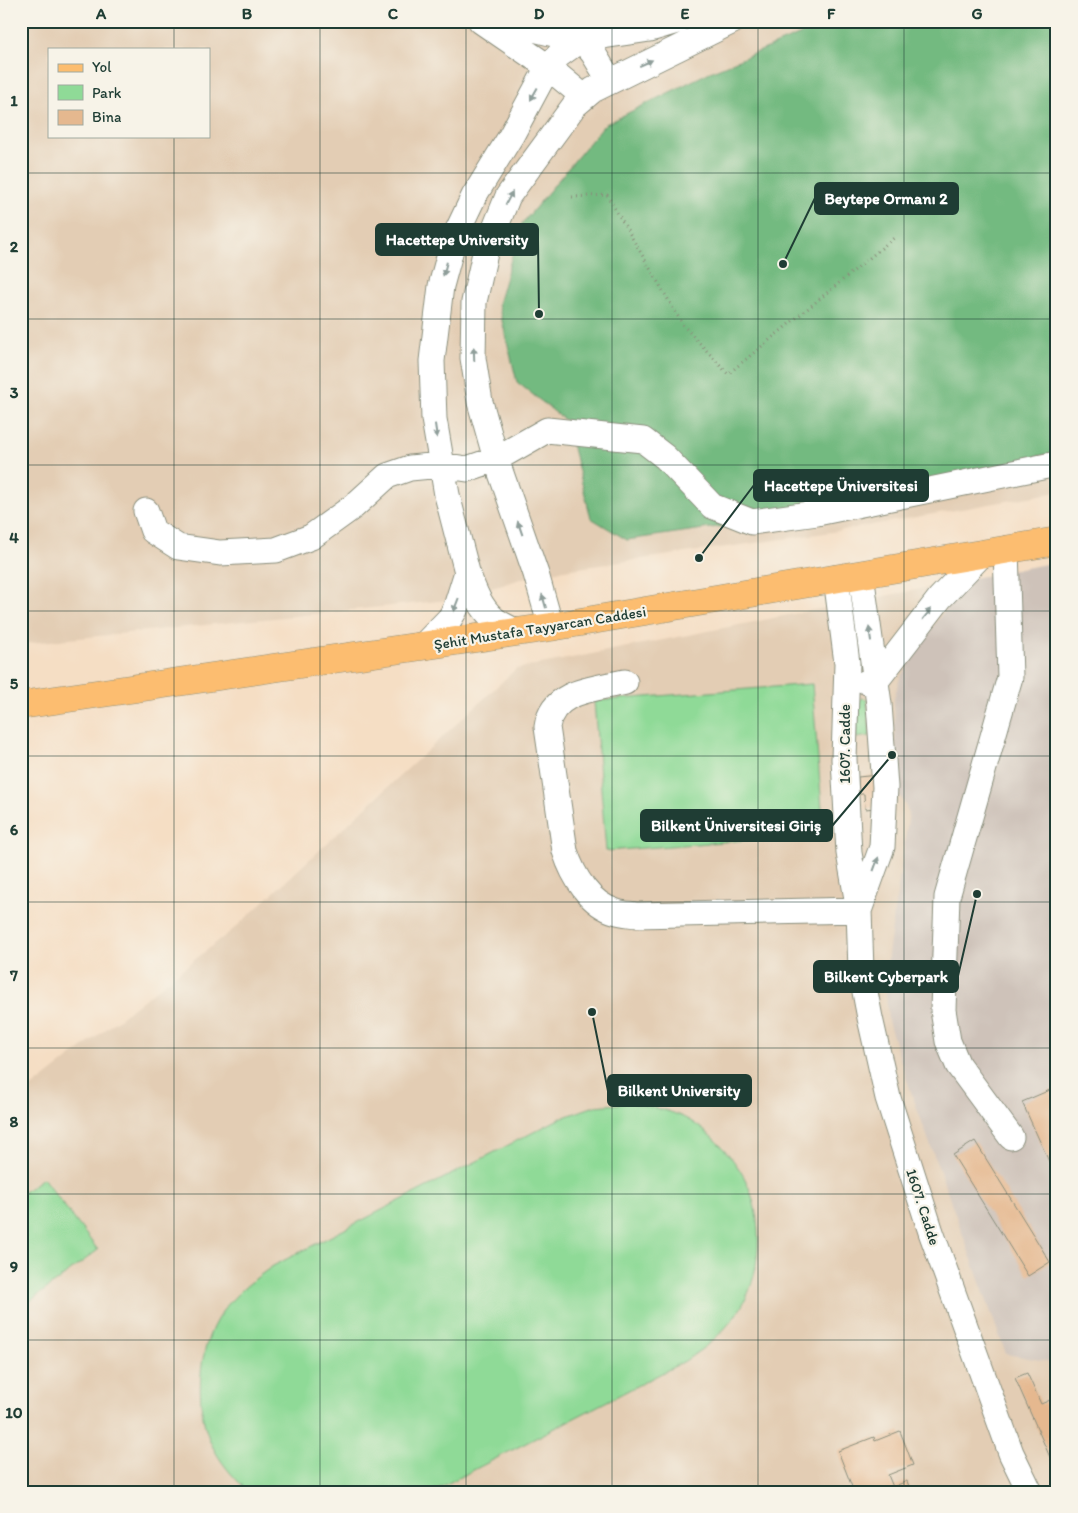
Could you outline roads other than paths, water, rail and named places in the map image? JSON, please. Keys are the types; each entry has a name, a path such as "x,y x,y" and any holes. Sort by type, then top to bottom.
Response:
{"main road":[{"name":"Şehit Mustafa Tayyarcan Caddesi","path":"21,705 551,627 1057,541"}],"street":[{"path":"480,21 548,67 584,98"},
{"path":"500,21 584,41 610,81"},
{"path":"514,632 493,619 486,611 467,572 447,495 434,419 432,361 441,286 454,238 466,213 511,136 548,67 559,55 573,45 584,41 596,37 650,29 677,21"},
{"path":"551,627 536,574 496,459 480,402 473,358 474,302 485,253 508,196 574,106 593,90 733,21"},
{"path":"146,511 153,530 178,547 220,553 276,550 311,537 354,506 388,476 410,468 441,465 467,469 496,459 546,430 642,440 665,457 712,506 752,522 817,513 1057,464"},
{"path":"846,685 876,681 940,598 994,552"},
{"path":"994,552 1010,677 947,897 943,1010 948,1041 958,1065 1011,1137"},
{"path":"423,646 450,618 455,610 467,572"},
{"name":"1607. Cadde","path":"848,576 876,681 885,787 882,847 859,910"},
{"name":"1607. Cadde","path":"848,576 844,759 849,852 859,910 861,972 870,1018 888,1098 931,1232 1011,1454 1030,1492"},
{"path":"625,682 570,695 552,709 547,727 565,852 571,869 594,899 618,913 637,914 859,910"},
{"path":"844,759 883,754"}],"place":[{"name":"Beytepe Ormanı 2","path":"783,264"},
{"name":"Hacettepe University","path":"539,314"},
{"name":"Hacettepe Üniversitesi","path":"699,558"},
{"name":"Bilkent Üniversitesi Giriş","path":"892,755"},
{"name":"Bilkent Cyberpark","path":"977,894"},
{"name":"Bilkent University","path":"592,1012"}]}
